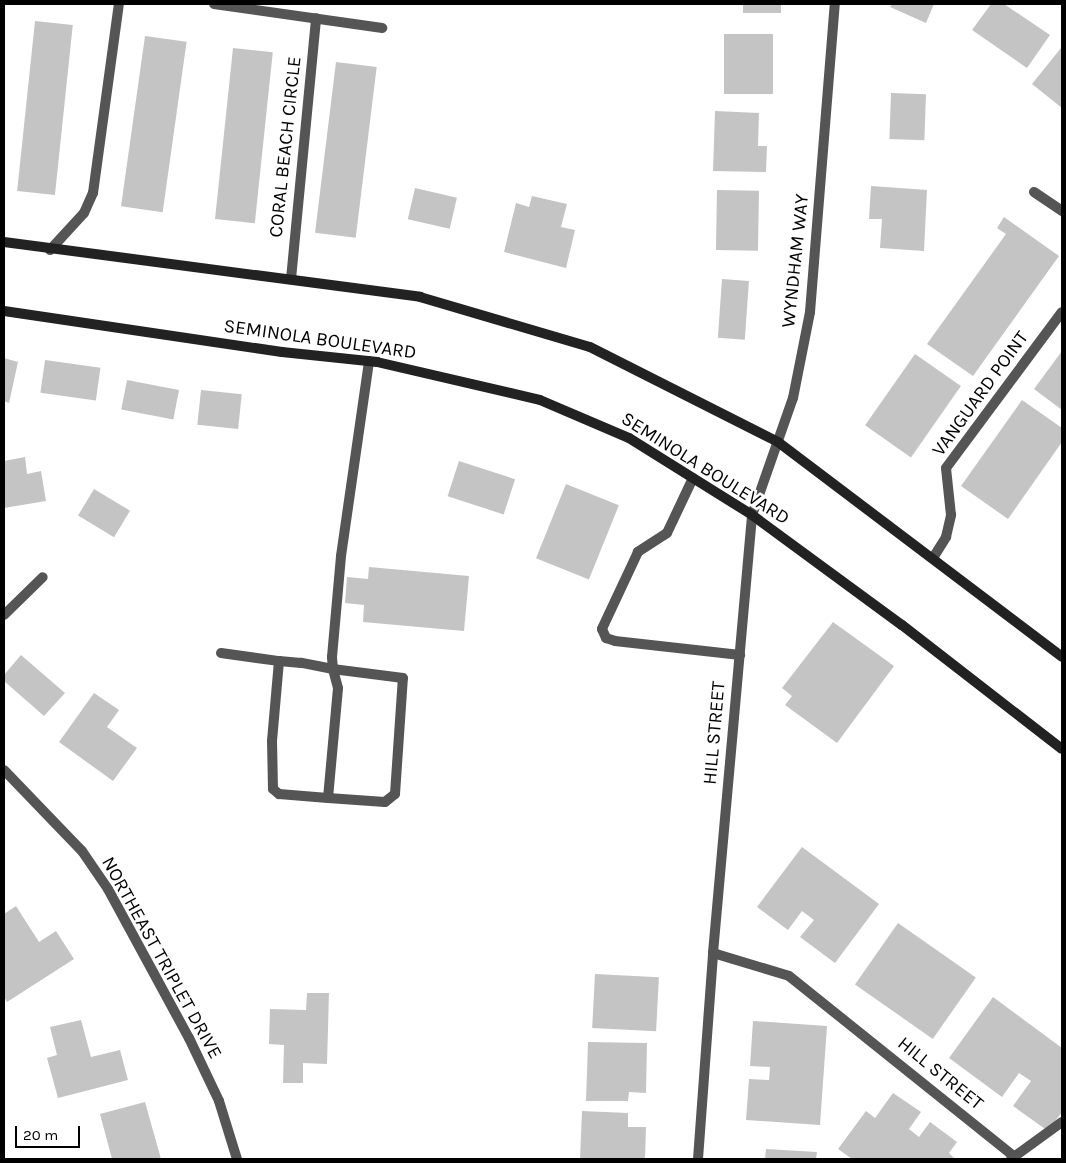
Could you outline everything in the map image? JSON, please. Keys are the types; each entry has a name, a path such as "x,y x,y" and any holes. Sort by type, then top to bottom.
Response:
{"main road":[{"path":"4,242 50,250 420,296 590,347 778,442 1062,657"},
{"name":"SEMINOLA BOULEVARD","path":"4,311 282,352 369,361 540,400 629,438 752,515 902,625 1062,749"}],"street":[{"path":"50,250 84,213 93,193 119,4"},
{"path":"214,4 382,28"},
{"name":"WYNDHAM WAY","path":"752,515 793,398 810,312 835,4"},
{"name":"CORAL BEACH CIRCLE","path":"290,279 316,18"},
{"path":"1034,192 1062,211"},
{"name":"VANGUARD POINT","path":"933,558 946,537 951,515 946,468 1062,312"},
{"path":"328,798 338,688 333,669 340,556 369,361"},
{"path":"693,478 667,533 638,552 602,629 606,638 615,641 740,655"},
{"name":"HILL STREET","path":"698,1159 713,954 752,515"},
{"path":"4,615 43,577"},
{"path":"221,653 279,661 333,669 402,678 404,685 395,794 385,802 278,794 273,789 272,741 279,661"},
{"name":"NORTHEAST TRIPLET DRIVE","path":"4,770 82,851 108,888 219,1101 237,1159"},
{"name":"HILL STREET","path":"713,954 789,976 1013,1158 1062,1122"}],"building":[{"path":"743,4 781,4 781,13 743,13"},
{"path":"892,4 934,4 926,23 890,7"},
{"path":"991,4 1004,4 1050,35 1027,68 972,30"},
{"path":"35,21 73,25 55,195 17,191"},
{"path":"724,34 773,34 773,94 724,94"},
{"path":"145,36 187,42 163,212 121,206"},
{"path":"233,48 273,52 255,223 215,219"},
{"path":"1062,49 1062,108 1032,84"},
{"path":"336,62 377,67 356,238 315,233"},
{"path":"891,93 926,94 924,140 889,139"},
{"path":"715,111 759,113 758,146 767,146 766,172 713,171"},
{"path":"871,186 927,190 924,251 880,248 882,219 869,219"},
{"path":"415,188 457,198 450,229 408,219"},
{"path":"717,190 759,191 758,251 716,250"},
{"path":"532,196 567,204 561,227 575,230 566,268 504,252 516,203 529,207"},
{"path":"1004,217 1059,256 973,376 927,344 1006,234 997,228"},
{"path":"722,279 749,281 745,340 718,338"},
{"path":"1062,351 1062,410 1034,389"},
{"path":"915,354 961,386 911,457 865,425"},
{"path":"4,358 18,362 9,403 4,401"},
{"path":"45,360 100,368 96,400 40,393"},
{"path":"127,380 179,390 173,420 121,409"},
{"path":"201,390 242,394 238,429 197,425"},
{"path":"1022,400 1062,428 1062,442 1008,519 961,486"},
{"path":"25,457 27,474 41,471 46,501 4,508 4,461"},
{"path":"459,461 515,479 504,514 448,496"},
{"path":"566,484 619,505 589,580 536,558"},
{"path":"94,489 130,511 114,537 78,516"},
{"path":"369,567 469,576 464,631 363,622 364,605 345,603 347,577 368,579"},
{"path":"833,622 894,666 837,743 785,705 792,696 782,688"},
{"path":"21,655 65,693 44,716 4,681 4,675"},
{"path":"94,693 119,710 107,727 137,748 113,781 59,742"},
{"path":"802,847 879,904 835,963 800,937 814,920 802,911 788,930 757,907"},
{"path":"16,906 39,942 56,931 74,959 7,1002 4,997 4,914"},
{"path":"898,923 976,977 933,1039 855,984"},
{"path":"595,974 659,977 656,1031 592,1028"},
{"path":"307,993 329,993 327,1064 303,1063 303,1083 283,1083 284,1045 269,1044 270,1009 306,1010"},
{"path":"993,997 1062,1048 1062,1112 1048,1131 1013,1106 1031,1081 1019,1073 1002,1097 949,1058"},
{"path":"81,1020 91,1057 120,1050 128,1080 58,1098 47,1058 57,1055 50,1027"},
{"path":"753,1021 827,1026 820,1125 746,1120 749,1079 769,1080 770,1067 750,1066"},
{"path":"588,1042 647,1043 646,1093 629,1092 628,1101 586,1101"},
{"path":"893,1093 921,1112 909,1129 919,1137 930,1122 957,1142 949,1153 955,1159 852,1159 838,1149 866,1111 875,1118"},
{"path":"145,1102 161,1159 112,1159 100,1114"},
{"path":"582,1111 628,1113 628,1127 646,1127 645,1159 580,1159"},
{"path":"766,1149 817,1152 816,1159 765,1159"}]}
